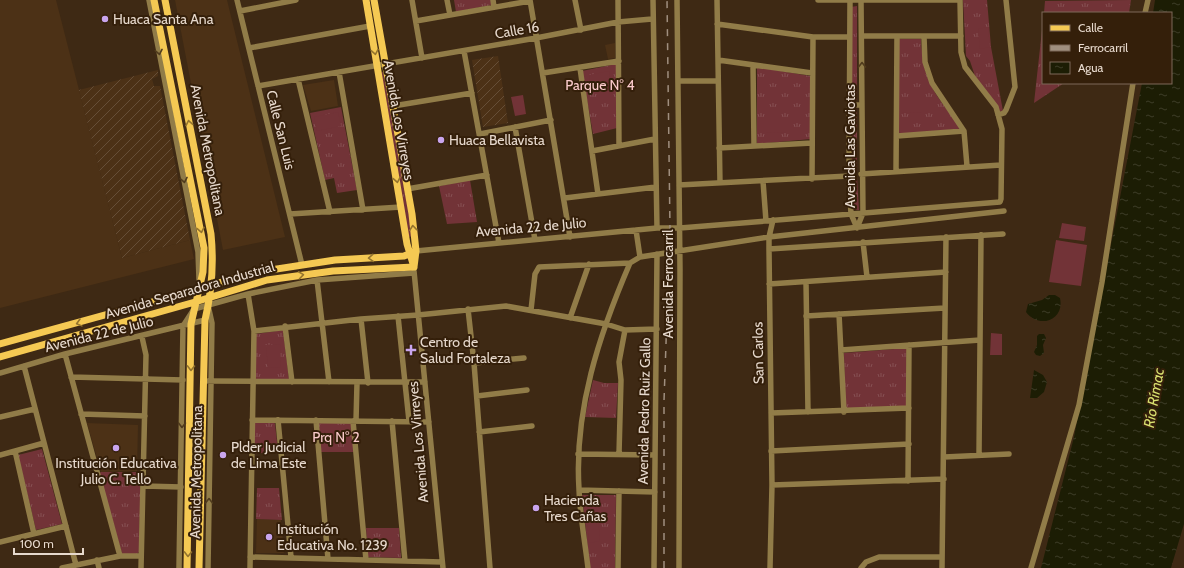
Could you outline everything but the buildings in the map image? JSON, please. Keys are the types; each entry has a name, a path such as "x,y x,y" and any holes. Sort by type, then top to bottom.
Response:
{"main road":[{"name":"Avenida Metropolitana","path":"154,0 204,248 203,272 191,324 187,568"},
{"name":"Avenida Metropolitana","path":"166,0 211,234 213,258 212,285 205,320 207,381 199,568"},
{"name":"Avenida Los Virreyes","path":"366,0 401,207 412,252"},
{"name":"Avenida Los Virreyes","path":"374,0 407,189 414,270"},
{"name":"Avenida Separadora Industrial","path":"0,344 252,273 335,260 404,256 412,252"},
{"name":"Avenida Separadora Industrial","path":"0,357 209,302 267,280 333,271 414,270"}],"street":[{"name":"Avenida Metropolitana","path":"149,0 198,252 199,289"},
{"name":"Calle San Luis","path":"237,0 302,265"},
{"path":"240,11 278,1 296,0"},
{"path":"412,0 422,58"},
{"path":"447,0 450,15"},
{"path":"493,0 494,7"},
{"path":"575,0 581,30"},
{"path":"618,0 619,145"},
{"path":"653,0 652,19 657,228"},
{"name":"Avenida Ferrocarril","path":"677,0 680,228 679,568"},
{"path":"717,0 720,183"},
{"path":"818,0 960,0 961,52 965,66 974,80 989,96 998,115 1002,129 1001,166 967,166 861,174"},
{"name":"Avenida Las Gaviotas","path":"850,0 849,176 851,214 857,228"},
{"name":"Avenida Las Gaviotas","path":"857,228 863,213 861,174 861,0"},
{"path":"998,115 1004,113 1016,87 1006,0"},
{"path":"1145,12 1148,0"},
{"path":"416,21 530,1 570,237"},
{"name":"Calle 16","path":"258,86 386,65 618,22 652,19"},
{"path":"717,24 813,37 850,37"},
{"path":"249,48 370,26"},
{"path":"862,36 961,36"},
{"path":"896,172 897,36"},
{"path":"812,179 813,37"},
{"path":"924,37 927,72 937,92 964,132 967,166"},
{"path":"464,51 499,243"},
{"path":"718,60 812,73"},
{"path":"543,73 619,61"},
{"path":"754,65 754,146"},
{"path":"580,68 598,194"},
{"path":"339,72 363,210"},
{"path":"298,79 330,212"},
{"path":"678,81 718,81"},
{"path":"1031,568 1079,405 1102,282 1133,84"},
{"path":"393,106 472,93"},
{"path":"849,105 862,105"},
{"path":"480,134 551,120"},
{"path":"515,127 535,240"},
{"path":"897,136 964,132"},
{"path":"592,151 655,139"},
{"path":"719,148 812,143"},
{"name":"Avenida 22 de Julio","path":"412,252 657,228 680,228 1000,202 1001,166"},
{"path":"407,189 487,175"},
{"path":"679,185 849,176"},
{"path":"763,181 766,221"},
{"path":"564,198 656,186"},
{"path":"290,214 401,207"},
{"path":"531,310 535,274 538,268 589,264 630,263 640,257 769,237 1004,211"},
{"name":"San Carlos","path":"770,568 772,486 769,237 773,220"},
{"path":"636,230 640,257"},
{"path":"769,249 1003,234"},
{"path":"979,455 981,235"},
{"path":"942,568 946,237"},
{"path":"863,242 867,277"},
{"name":"Avenida Pedro Ruiz Gallo","path":"654,568 657,254"},
{"path":"588,568 579,490 578,454 582,418 590,378 606,324 630,263"},
{"path":"570,318 589,264"},
{"path":"209,302 317,280 414,270"},
{"name":"Avenida Los Virreyes","path":"414,270 442,565"},
{"path":"769,284 946,272"},
{"path":"317,280 329,382"},
{"path":"806,282 808,412"},
{"path":"248,294 254,331 250,568"},
{"name":"Avenida Metropolitana","path":"208,568 207,381 212,323 209,302"},
{"name":"Avenida Metropolitana","path":"179,568 183,326 195,306"},
{"path":"254,331 285,326 506,306 606,324 625,330 657,329"},
{"path":"806,316 945,308"},
{"path":"468,309 477,396 490,568"},
{"path":"839,314 844,412"},
{"path":"398,316 408,421"},
{"path":"361,319 368,383"},
{"name":"Avenida 22 de Julio","path":"0,373 65,354 142,337 205,320"},
{"path":"285,326 292,382"},
{"path":"619,454 621,380 619,362 625,330"},
{"path":"141,568 146,379 146,355 142,337"},
{"path":"841,350 980,340"},
{"path":"908,480 909,345"},
{"path":"65,354 120,556"},
{"path":"474,363 524,358"},
{"path":"24,366 76,565"},
{"path":"71,377 183,380"},
{"path":"207,381 357,383 425,382"},
{"path":"357,383 355,421 366,560"},
{"path":"477,396 527,390"},
{"path":"771,413 844,412 909,408"},
{"path":"0,417 35,409"},
{"path":"81,414 145,416"},
{"path":"252,420 429,422"},
{"path":"278,420 291,558"},
{"path":"316,420 328,559"},
{"path":"392,421 405,561"},
{"path":"479,432 532,426"},
{"path":"0,455 44,443"},
{"path":"771,451 908,444"},
{"path":"15,451 34,534"},
{"path":"578,454 655,455"},
{"path":"944,457 1009,454"},
{"path":"772,486 944,479"},
{"path":"144,486 181,487"},
{"path":"579,490 655,492"},
{"path":"618,568 619,491"},
{"path":"0,542 66,526"},
{"path":"62,568 120,556 141,556"},
{"path":"250,557 405,561 442,565"},
{"path":"860,568 866,562 880,557 942,557"},
{"path":"97,560 99,568"}],"shaded area":[{"path":"0,0 56,0 122,258 190,240 194,259 0,308"},
{"path":"175,0 227,0 285,237 223,250"},
{"path":"615,43 615,58 608,59 605,45"},
{"path":"498,56 508,123 483,127 472,60"},
{"path":"158,70 158,76 152,79 154,86 160,86 190,240 122,258 79,90"},
{"path":"334,80 338,106 311,111 303,85"},
{"name":"Institución Educativa Julio C. Tello","path":"87,423 138,425 137,471 101,472"},
{"name":"Institución Educativa No. 1239","path":"257,519 281,520 284,553 256,553"}],"green space":[{"path":"454,0 491,0 492,5 456,12"},
{"path":"963,0 987,0 991,47 1003,111 999,112 975,76 970,61 966,56"},
{"path":"1131,0 1129,12 1044,12 1045,1"},
{"path":"857,6 857,100 851,100 851,7"},
{"path":"988,27 990,47 980,49 978,29"},
{"path":"1042,30 1042,84 1062,84 1034,103"},
{"path":"899,39 921,39 924,66 931,86 958,124 959,129 898,133"},
{"name":"Parque N° 4","path":"616,64 617,128 593,134 582,71"},
{"path":"757,67 810,76 811,139 757,144"},
{"path":"609,71 611,83 591,87 589,75"},
{"path":"383,72 413,236 408,237 379,73"},
{"path":"523,95 526,114 515,116 511,97"},
{"path":"902,100 922,100 922,112 902,113"},
{"path":"341,107 357,190 337,193 334,178 325,180 310,113"},
{"path":"857,109 857,172 851,172 851,110"},
{"path":"338,112 341,126 317,131 314,117"},
{"path":"766,120 786,120 786,132 766,133"},
{"path":"857,177 859,210 853,210 852,178"},
{"path":"470,180 477,222 447,224 439,186"},
{"path":"1062,223 1086,227 1084,241 1059,238"},
{"path":"1056,240 1087,245 1081,286 1049,282"},
{"path":"283,330 289,379 254,379 256,334"},
{"path":"991,333 1002,334 1002,355 990,355"},
{"path":"280,344 281,367 268,368 266,345"},
{"path":"907,348 906,406 845,409 844,353"},
{"path":"593,380 604,383 618,383 616,418 585,417"},
{"path":"254,422 274,422 278,451 254,454"},
{"name":"Prq N° 2","path":"318,423 351,423 354,452 321,452"},
{"path":"325,425 345,425 344,437 325,437"},
{"path":"42,449 62,524 36,530 18,455"},
{"path":"141,472 139,552 137,554 122,554 99,473"},
{"path":"257,488 279,488 282,520 256,519"},
{"path":"582,495 616,495 615,568 590,568"},
{"path":"598,517 600,541 589,543 587,518"},
{"path":"366,528 399,528 401,558 368,557"}],"water":[{"name":"Río Rímac","path":"1155,0 1184,0 1184,524 1171,568 1041,568 1074,437 1142,84 1172,84 1172,12 1153,12"},
{"path":"1049,295 1055,295 1060,298 1060,306 1055,317 1043,321 1037,320 1026,312 1028,304 1042,300"},
{"path":"1039,334 1044,334 1046,338 1043,345 1044,353 1040,356 1036,355 1034,352 1037,345 1037,336"},
{"path":"1034,370 1043,375 1047,382 1044,392 1037,398 1030,398"}],"railway":[{"path":"664,568 664,401 670,229 667,0"}],"place":[{"name":"Huaca Santa Ana","path":"105,19"},
{"name":"Huaca Bellavista","path":"441,140"},
{"name":"Centro de Salud Fortaleza","path":"411,350"},
{"name":"Institución Educativa Julio C. Tello","path":"116,448"},
{"name":"Plder Judicial de Lima Este","path":"223,455"},
{"name":"Hacienda Tres Cañas","path":"536,508"},
{"name":"Institución Educativa No. 1239","path":"269,537"}]}
